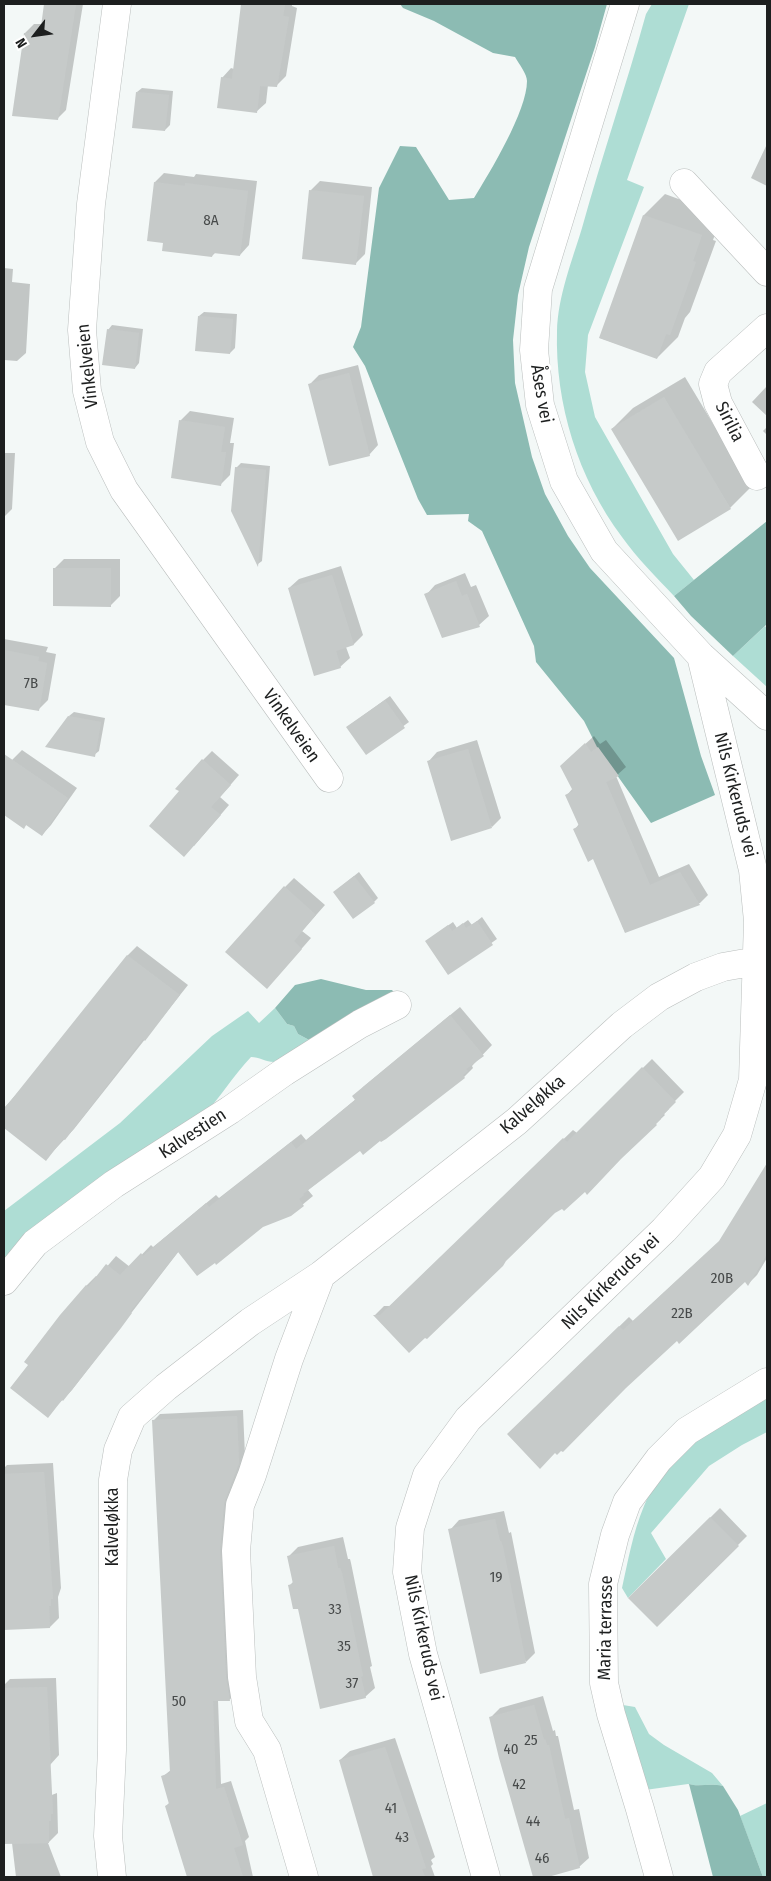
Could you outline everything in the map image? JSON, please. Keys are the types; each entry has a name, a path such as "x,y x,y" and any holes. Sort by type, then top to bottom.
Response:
{"street":[{"name":"Vinkelveien","path":"117,4 91,204 82,330 87,391 100,442 124,490 329,778"},
{"name":"Åses vei","path":"625,4 538,289 534,350 540,404 564,480 604,551 701,656 767,716"},
{"path":"684,183 767,272"},
{"name":"Sirilia","path":"757,476 718,403 713,384 718,372 767,328"},
{"name":"Nils Kirkeruds vei","path":"486,1877 423,1654 407,1572 410,1528 427,1475 468,1418 664,1230 712,1177 737,1134 753,1080 758,921 753,870 701,656"},
{"name":"Kalveløkka","path":"112,1877 108,1836 112,1750 113,1480 118,1450 132,1417 166,1387 250,1322 321,1275 517,1121 622,1025 658,996 696,977 723,968 757,961"},
{"name":"Kalvestien","path":"4,1281 35,1243 114,1184 230,1110 284,1072 360,1024 397,1005"},
{"path":"304,1877 267,1750 249,1721 242,1677 236,1551 240,1505 252,1475 289,1359 321,1275"},
{"name":"Maria terrasse","path":"658,1877 640,1809 611,1714 604,1683 603,1584 614,1535 627,1502 659,1459 687,1431 767,1382"}],"green space":[{"path":"400,4 607,4 595,47 529,247 518,295 513,340 515,383 532,457 545,494 568,536 590,568 674,658 701,756 715,795 651,823 597,747 584,721 536,662 534,646 482,531 468,521 469,514 427,515 418,499 365,366 353,347 361,327 379,188 400,146 416,147 449,200 474,198 514,124 521,108 527,81 515,57 493,53 434,21 403,8"},
{"path":"652,4 689,4 627,180 644,187 588,335 585,372 595,417 673,554 694,580 674,596 628,545 606,514 593,490 572,439 560,386 557,358 558,318 566,279 646,14"},
{"path":"767,521 767,624 733,656 691,616 674,596"},
{"path":"765,626 767,629 767,687 733,656"},
{"path":"321,979 366,990 392,990 398,997 311,1041 298,1034 294,1026 287,1024 275,1008 295,985"},
{"path":"275,1008 287,1024 294,1026 298,1034 311,1041 284,1061 271,1062 251,1057 202,1117 4,1261 4,1211 120,1123 212,1036 248,1011 259,1023"},
{"path":"767,1392 767,1432 709,1466 651,1533 666,1559 628,1598 622,1588 629,1557 640,1516 654,1486 680,1453 713,1427"},
{"path":"623,1705 635,1707 649,1734 712,1773 723,1786 688,1784 645,1790"},
{"path":"689,1784 723,1786 738,1810 763,1877 713,1877"},
{"path":"767,1803 767,1877 763,1877 740,1816"}],"building":[{"path":"44,4 76,4 58,120 12,116 24,33 40,34"},
{"path":"241,4 285,4 283,16 289,17 277,87 260,86 257,113 217,108 221,77 232,79"},
{"path":"136,92 169,95 165,131 132,128"},
{"path":"154,182 185,186 185,183 248,191 240,256 213,253 212,257 162,251 163,243 147,241"},
{"path":"309,190 364,196 356,265 302,259"},
{"path":"643,215 702,235 693,261 696,262 670,335 666,334 657,359 599,338"},
{"path":"198,316 233,319 230,354 195,351"},
{"path":"107,329 139,333 135,369 102,365"},
{"path":"349,373 370,456 329,466 308,384"},
{"path":"664,397 731,509 678,541 611,429"},
{"path":"179,420 225,427 221,452 226,452 221,486 171,478"},
{"path":"235,467 266,470 258,567 231,511"},
{"path":"53,568 111,568 111,607 53,606"},
{"path":"332,575 354,645 336,651 341,668 314,676 288,588"},
{"path":"456,581 462,596 467,594 480,627 442,638 424,594"},
{"path":"4,650 39,657 38,661 47,663 39,711 4,705"},
{"path":"385,700 405,728 366,755 346,727"},
{"path":"68,716 101,722 95,757 45,747"},
{"path":"585,743 591,752 598,747 619,776 606,782 650,885 680,872 700,905 625,933 593,859 588,862 573,829 579,826 565,795 573,791 560,766"},
{"path":"468,749 492,828 451,841 427,761"},
{"path":"4,754 68,798 42,836 26,825 24,829 4,815"},
{"path":"202,759 231,785 211,807 221,815 184,857 149,826 179,791 175,789"},
{"path":"354,876 375,903 353,919 333,892"},
{"path":"284,886 316,915 294,941 302,949 267,989 225,952"},
{"path":"477,921 493,945 448,975 425,941 448,925 452,931 463,923 466,928"},
{"path":"127,955 180,995 145,1041 143,1039 65,1140 63,1139 46,1161 4,1128 4,1109"},
{"path":"450,1015 484,1056 466,1069 468,1071 463,1075 465,1078 386,1139 380,1141 363,1155 360,1151 303,1194 299,1199 304,1206 291,1216 263,1227 216,1265 215,1263 197,1276 178,1252 130,1312 132,1313 121,1328 48,1418 10,1388 28,1365 24,1362 60,1315 86,1285 88,1287 106,1264 120,1275 141,1253 143,1256 206,1203 209,1207 291,1142 296,1149 355,1100 352,1096"},
{"path":"642,1067 676,1102 660,1118 657,1125 587,1195 585,1192 564,1211 562,1209 555,1213 427,1339 425,1338 409,1353 373,1315 380,1315 563,1138 567,1142"},
{"path":"767,1163 767,1254 748,1286 745,1282 679,1344 677,1341 626,1388 563,1452 561,1451 557,1455 555,1453 540,1469 507,1434 619,1326 623,1330 719,1241"},
{"path":"237,1416 239,1463 224,1503 220,1550 226,1678 230,1701 213,1701 216,1789 224,1787 243,1845 234,1848 243,1877 187,1877 165,1806 169,1804 161,1776 170,1773 152,1420"},
{"path":"44,1472 53,1599 51,1599 51,1606 49,1606 50,1628 4,1630 4,1474"},
{"path":"710,1517 739,1546 657,1627 628,1598"},
{"path":"495,1519 503,1547 526,1663 480,1674 448,1529"},
{"path":"334,1546 338,1568 340,1568 342,1573 366,1698 320,1709 298,1609 293,1609 288,1585 293,1584 287,1556"},
{"path":"47,1687 53,1814 51,1814 51,1821 49,1821 49,1843 4,1844 4,1688"},
{"path":"534,1705 544,1740 549,1745 565,1819 569,1818 580,1868 548,1877 533,1877 489,1717"},
{"path":"385,1747 426,1868 422,1869 425,1877 373,1877 339,1760"}]}
